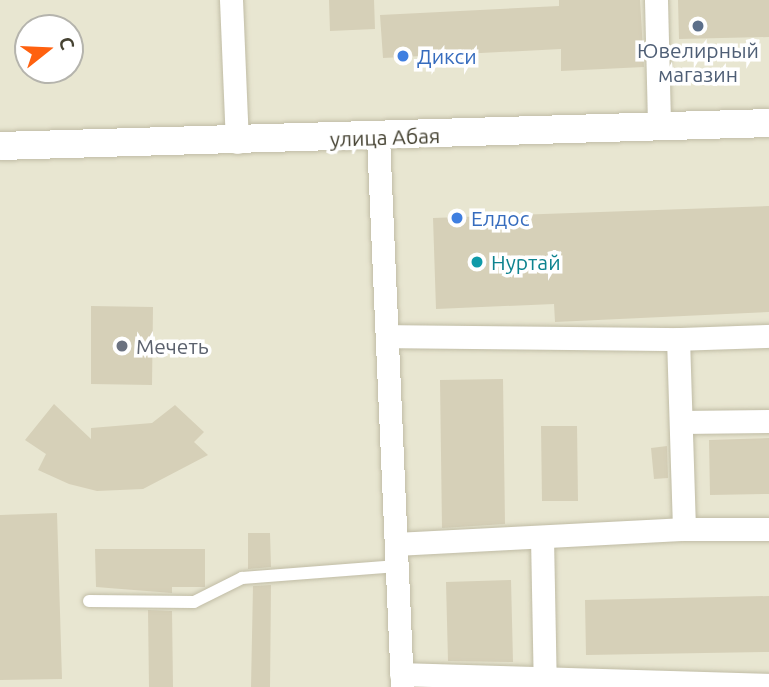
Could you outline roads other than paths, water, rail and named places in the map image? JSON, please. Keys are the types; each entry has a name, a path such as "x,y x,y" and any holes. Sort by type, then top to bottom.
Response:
{"street":[{"path":"231,0 237,142"},
{"path":"656,0 659,127"},
{"name":"улица Абая","path":"0,146 237,142 769,123"},
{"path":"378,137 402,680 769,685"},
{"path":"387,335 678,339 769,336"},
{"path":"678,339 684,529"},
{"path":"681,422 769,421"},
{"path":"397,555 542,537 684,529 769,529"},
{"path":"542,537 545,684"}],"lane":[{"path":"89,601 194,602 242,578 397,555"}],"place":[{"name":"Ювелирный магазин","path":"698,26"},
{"name":"Дикси","path":"403,56"},
{"name":"Елдос","path":"457,218"},
{"name":"Нуртай","path":"477,262"},
{"name":"Мечеть","path":"122,346"}]}
